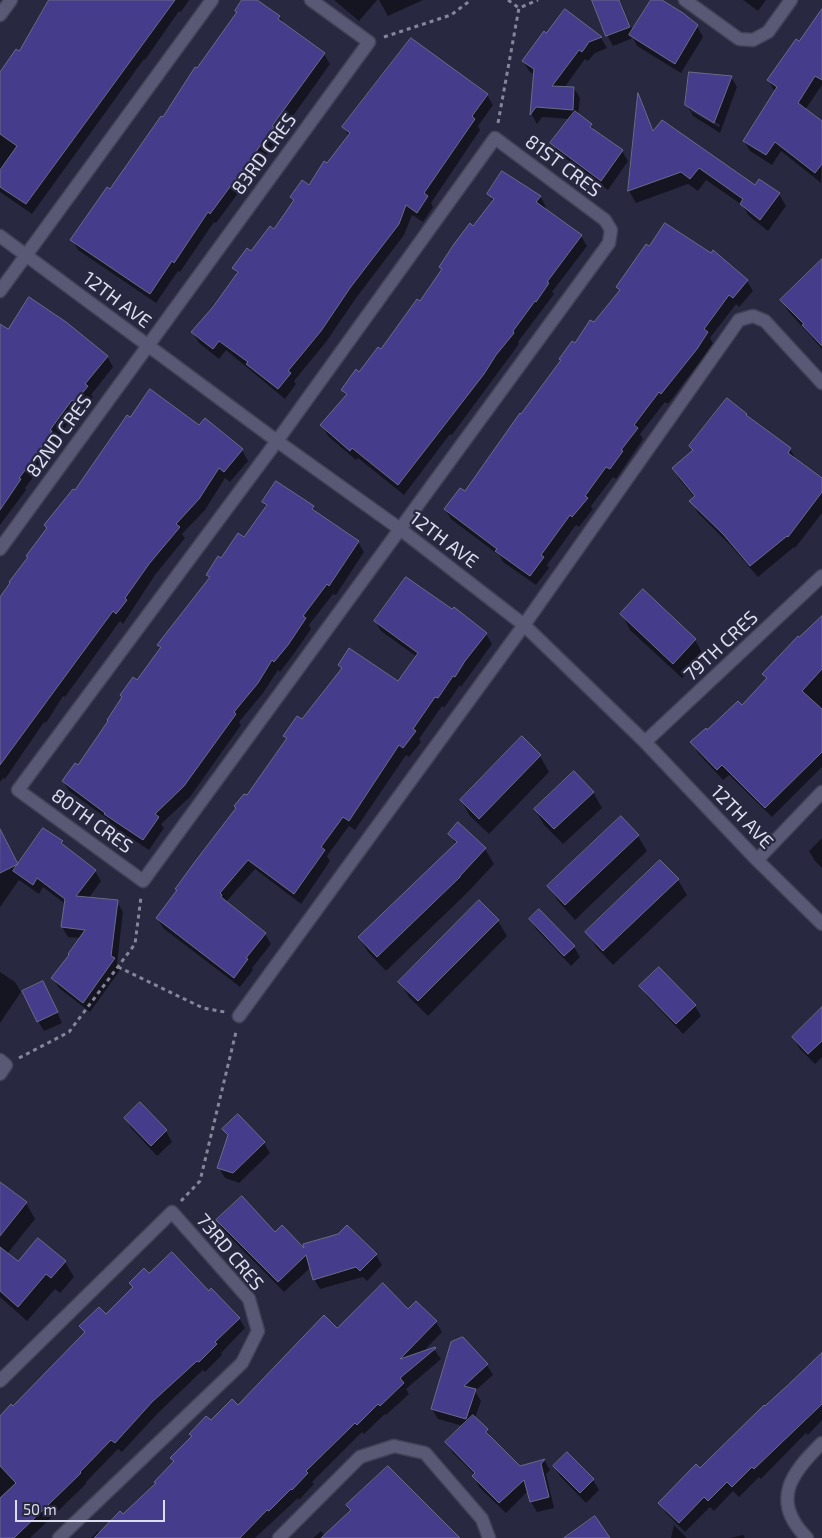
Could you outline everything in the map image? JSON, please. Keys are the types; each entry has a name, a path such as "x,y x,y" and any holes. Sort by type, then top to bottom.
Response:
{"street":[{"path":"0,14 11,0"},
{"path":"0,291 212,0"},
{"path":"311,0 369,42"},
{"path":"685,0 739,39 753,40 768,32 791,0"},
{"name":"83RD CRES","path":"148,346 369,42"},
{"name":"81ST CRES","path":"277,442 495,138 605,220 611,230 609,243 400,529"},
{"name":"12TH AVE","path":"0,236 277,442 400,529 524,625 645,742 757,860 822,924"},
{"path":"239,1016 524,625 739,320 753,316 765,321 822,383"},
{"name":"82ND CRES","path":"0,549 148,346"},
{"name":"80TH CRES","path":"143,881 18,790 277,442"},
{"path":"143,881 400,529"},
{"name":"79TH CRES","path":"645,742 822,576"},
{"path":"757,860 822,792"},
{"name":"73RD CRES","path":"0,1381 172,1212 249,1299 258,1331 242,1362 59,1538"},
{"path":"807,1538 795,1526 789,1511 787,1495 792,1476 822,1443"},
{"path":"279,1538 360,1456 394,1446 424,1453 482,1520 489,1538"}],"path":[{"path":"369,42 451,15 471,0"},
{"path":"508,0 519,8"},
{"path":"519,8 538,0"},
{"path":"495,138 519,8"},
{"path":"2,1066 69,1032 135,944 143,881"},
{"path":"118,967 203,1008 239,1016 200,1181 172,1212"}],"building":[{"path":"49,0 175,0 26,204 0,187 0,170 17,146 0,134 0,72 16,49 19,51"},
{"path":"242,0 257,0 280,16 278,19 325,53 272,126 274,127 210,214 208,212 174,263 172,261 150,294 70,240 107,187 110,189 161,116 163,117 195,67 197,68 237,12 235,11"},
{"path":"592,0 619,0 630,27 606,36"},
{"path":"651,0 662,0 698,25 675,64 629,35"},
{"path":"565,9 602,37 589,42 582,52 579,50 552,86 574,87 573,110 536,107 530,115 534,69 522,61 544,31 546,33"},
{"path":"822,9 822,80 815,76 798,103 822,121 822,164 815,173 775,142 766,155 743,141 777,87 767,80 796,39 799,41"},
{"path":"411,38 488,94 472,116 475,119 424,193 428,196 417,213 406,205 399,224 350,288 321,331 288,371 291,373 278,389 246,364 248,362 219,341 213,349 191,332 213,307 238,272 232,268 247,248 251,251 270,226 274,229 294,200 290,197 302,180 309,185 324,161 327,163 350,133 342,127"},
{"path":"689,72 732,76 714,123 685,105"},
{"path":"638,93 653,131 662,120 755,185 759,179 780,193 760,220 740,204 743,199 699,168 690,179 681,172 628,191"},
{"path":"575,111 592,124 590,127 623,150 601,181 550,143"},
{"path":"502,171 541,196 536,202 582,235 547,282 549,283 484,374 398,485 352,448 350,451 320,425 347,394 341,390 356,369 359,372 378,347 381,349 417,299 420,301 442,269 439,267 454,244 470,223 473,226 494,199 487,194"},
{"path":"665,223 711,253 713,250 748,280 733,298 729,295 704,329 708,332 697,349 661,394 659,392 634,425 638,428 621,450 623,451 610,469 606,467 585,496 588,498 572,517 570,515 541,555 544,557 530,576 495,551 497,549 444,509 460,488 465,491 520,413 561,360 559,359 572,341 575,343 590,320 594,322 620,290 616,287 646,244 649,246"},
{"path":"822,259 822,346 802,325 804,324 780,300"},
{"path":"29,297 66,322 108,356 85,384 88,386 75,402 72,400 50,430 52,431 19,478 21,479 0,510 0,324 8,329"},
{"path":"150,389 199,425 205,418 243,449 224,472 219,468 199,499 176,524 180,527 149,564 125,598 127,600 116,614 113,611 0,765 0,597 28,557 26,556 47,528 44,525 73,489 75,490 127,415 130,417"},
{"path":"727,398 746,415 791,448 788,453 822,478 822,492 788,537 750,566 723,534 689,501 695,496 672,468 693,450 689,446"},
{"path":"276,481 314,506 312,509 359,541 329,586 327,584 303,616 306,618 288,645 274,662 272,660 258,683 234,712 236,714 184,786 155,814 159,817 143,840 104,814 62,781 75,763 78,765 108,721 122,697 120,695 133,677 137,680 161,647 157,645 210,577 206,575 218,556 221,558 238,533 244,537 267,505 262,502"},
{"path":"406,577 452,609 454,607 487,633 438,698 435,697 413,729 416,731 403,748 399,745 349,821 343,817 321,847 325,850 294,894 248,860 220,893 221,897 266,933 246,958 248,959 234,978 156,918 177,890 175,889 236,808 234,806 244,794 247,795 287,738 283,736 297,716 302,719 342,668 338,665 349,648 398,681 418,653 374,621"},
{"path":"643,589 696,639 673,664 620,614"},
{"path":"822,616 822,669 802,691 822,709 822,752 765,808 722,765 717,770 690,742 706,728 707,730 738,701 742,705 767,678 762,674 798,636"},
{"path":"522,736 541,755 479,819 460,800"},
{"path":"574,771 594,792 554,829 534,809"},
{"path":"621,816 639,835 565,905 547,886"},
{"path":"458,822 486,848 460,877 377,957 358,937 457,842 448,834"},
{"path":"43,828 63,841 61,843 96,870 76,896 118,900 111,956 115,958 83,1003 51,978 85,930 61,927 65,899 37,878 33,885 13,871"},
{"path":"0,829 18,864 0,873"},
{"path":"660,860 679,879 603,951 585,932"},
{"path":"479,900 499,920 418,1001 398,982"},
{"path":"539,909 575,946 564,956 529,919"},
{"path":"659,967 696,1005 676,1024 639,986"},
{"path":"43,981 58,1012 37,1022 22,991"},
{"path":"822,1007 822,1041 808,1054 792,1037"},
{"path":"140,1102 167,1130 151,1146 124,1118"},
{"path":"238,1114 265,1142 233,1173 217,1168 228,1135 222,1129"},
{"path":"0,1182 27,1202 0,1236"},
{"path":"242,1196 275,1232 282,1225 304,1248 303,1244 338,1234 347,1225 377,1254 360,1271 356,1267 313,1280 306,1255 278,1282 216,1220"},
{"path":"38,1238 66,1261 51,1278 46,1274 18,1307 0,1291 0,1247 18,1261"},
{"path":"172,1252 209,1291 211,1288 240,1318 215,1342 217,1344 199,1362 197,1361 152,1402 115,1443 111,1440 81,1473 14,1538 0,1538 0,1498 16,1483 0,1466 0,1416 11,1404 13,1406 85,1332 79,1326 99,1307 106,1314 133,1287 129,1283 144,1268 149,1273"},
{"path":"383,1283 408,1309 416,1301 437,1321 400,1359 436,1348 400,1378 404,1383 380,1406 378,1404 357,1425 355,1423 306,1471 308,1473 292,1490 269,1511 267,1510 240,1538 94,1538 120,1511 123,1514 156,1483 154,1482 174,1461 170,1458 192,1436 189,1434 206,1416 211,1420 232,1399 238,1405 324,1315 337,1328"},
{"path":"463,1337 488,1364 464,1386 476,1389 466,1419 431,1409 451,1342"},
{"path":"822,1353 822,1404 754,1469 752,1467 732,1487 727,1482 708,1501 704,1497 679,1523 658,1503 696,1464 700,1468 764,1405"},
{"path":"473,1415 488,1429 486,1432 520,1466 545,1459 541,1464 549,1497 530,1502 524,1480 499,1503 472,1476 475,1473 445,1442"},
{"path":"567,1452 594,1479 580,1493 553,1466"},
{"path":"388,1466 460,1538 321,1538 351,1510 346,1505"},
{"path":"595,1516 610,1538 564,1538"}]}
